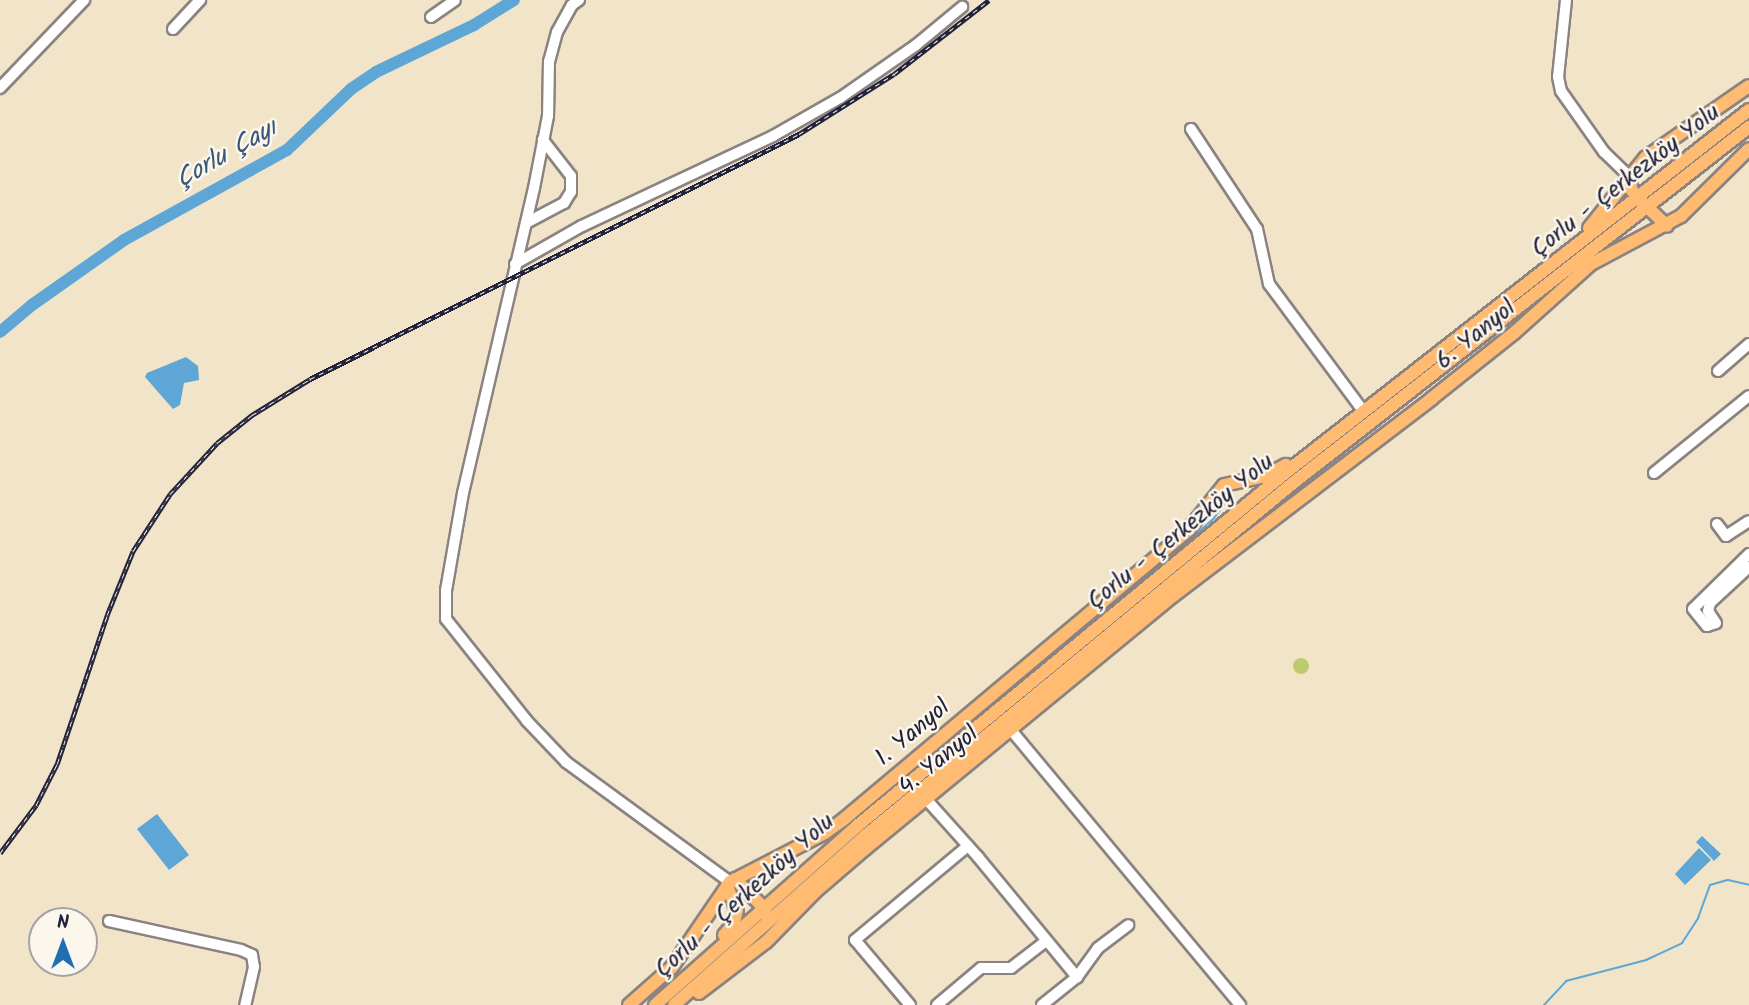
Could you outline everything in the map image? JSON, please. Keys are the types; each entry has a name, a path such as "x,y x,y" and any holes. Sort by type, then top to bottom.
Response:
{"main road":[{"path":"1555,264 1607,209 1644,158 1749,86"},
{"name":"Çorlu - Çerkezköy Yolu","path":"655,1005 763,913 784,906 1293,483 1638,205 1651,188 1749,110"},
{"name":"Çorlu - Çerkezköy Yolu","path":"674,1005 797,878 1241,511 1555,264 1749,127"},
{"name":"6. Yanyol","path":"1226,554 1431,399 1514,333 1591,264 1667,226 1749,149"},
{"path":"1627,181 1651,188"},
{"path":"1627,181 1648,235"},
{"path":"1638,205 1667,226"},
{"path":"1224,485 1273,473 1335,435"},
{"path":"1224,485 1235,485 1241,490 1241,511"},
{"name":"1. Yanyol","path":"629,1005 672,967 731,882 813,840 844,819 1189,529 1224,485"},
{"path":"1167,587 1226,554"},
{"name":"4. Yanyol","path":"683,1005 766,942 816,891 1226,554"},
{"path":"731,882 765,893 797,878"},
{"path":"731,882 763,913 766,942"},
{"path":"708,958 737,917 731,882"},
{"path":"784,906 806,899 816,891"}],"street":[{"path":"0,88 84,0"},
{"path":"173,29 200,0"},
{"path":"431,17 454,0"},
{"path":"579,0 572,5 557,32 549,61 548,116 526,223 463,492 446,590 446,619 527,721 566,762 731,882"},
{"path":"1566,0 1558,77 1561,91 1627,181"},
{"path":"515,264 582,226 772,136 840,98 916,45 962,7"},
{"path":"1191,129 1258,229 1269,284 1364,412"},
{"path":"526,223 564,203 571,192 571,176 543,140"},
{"path":"1718,371 1749,344"},
{"path":"1654,473 1749,396"},
{"path":"1717,524 1726,536 1749,521"},
{"path":"1749,554 1693,609 1707,626 1716,623 1708,611 1710,603 1749,567"},
{"path":"1011,730 1240,1005"},
{"path":"926,799 1077,978"},
{"path":"909,1005 855,940 968,846"},
{"path":"109,921 241,950 252,955 254,967 245,1005"},
{"path":"1042,1005 1077,978 1098,947 1128,925"},
{"path":"937,1005 982,968 1011,968 1046,941"}],"green space":[{"path":"1298,658 1304,658 1309,666 1307,672 1298,674 1293,669 1293,663"}],"water":[{"path":"186,357 198,366 199,380 184,383 180,405 173,409 145,377 147,373"},
{"path":"157,814 189,855 169,870 137,829"},
{"path":"1702,836 1721,854 1714,861 1696,842"},
{"path":"1699,848 1711,860 1685,885 1675,874"}],"waterway":[{"name":"Çorlu Çayı","path":"0,332 32,305 124,240 287,150 351,89 376,72 474,25 514,0"},
{"path":"1090,620 1192,538 1214,518 1232,494"},
{"path":"804,851 818,844"},
{"path":"1544,1005 1566,981 1646,960 1682,943 1698,918 1710,885 1728,880 1749,885"}],"railway":[{"path":"0,853 36,805 57,764 107,615 133,551 170,494 217,443 252,415 310,379 799,134 894,74 989,0"}]}
